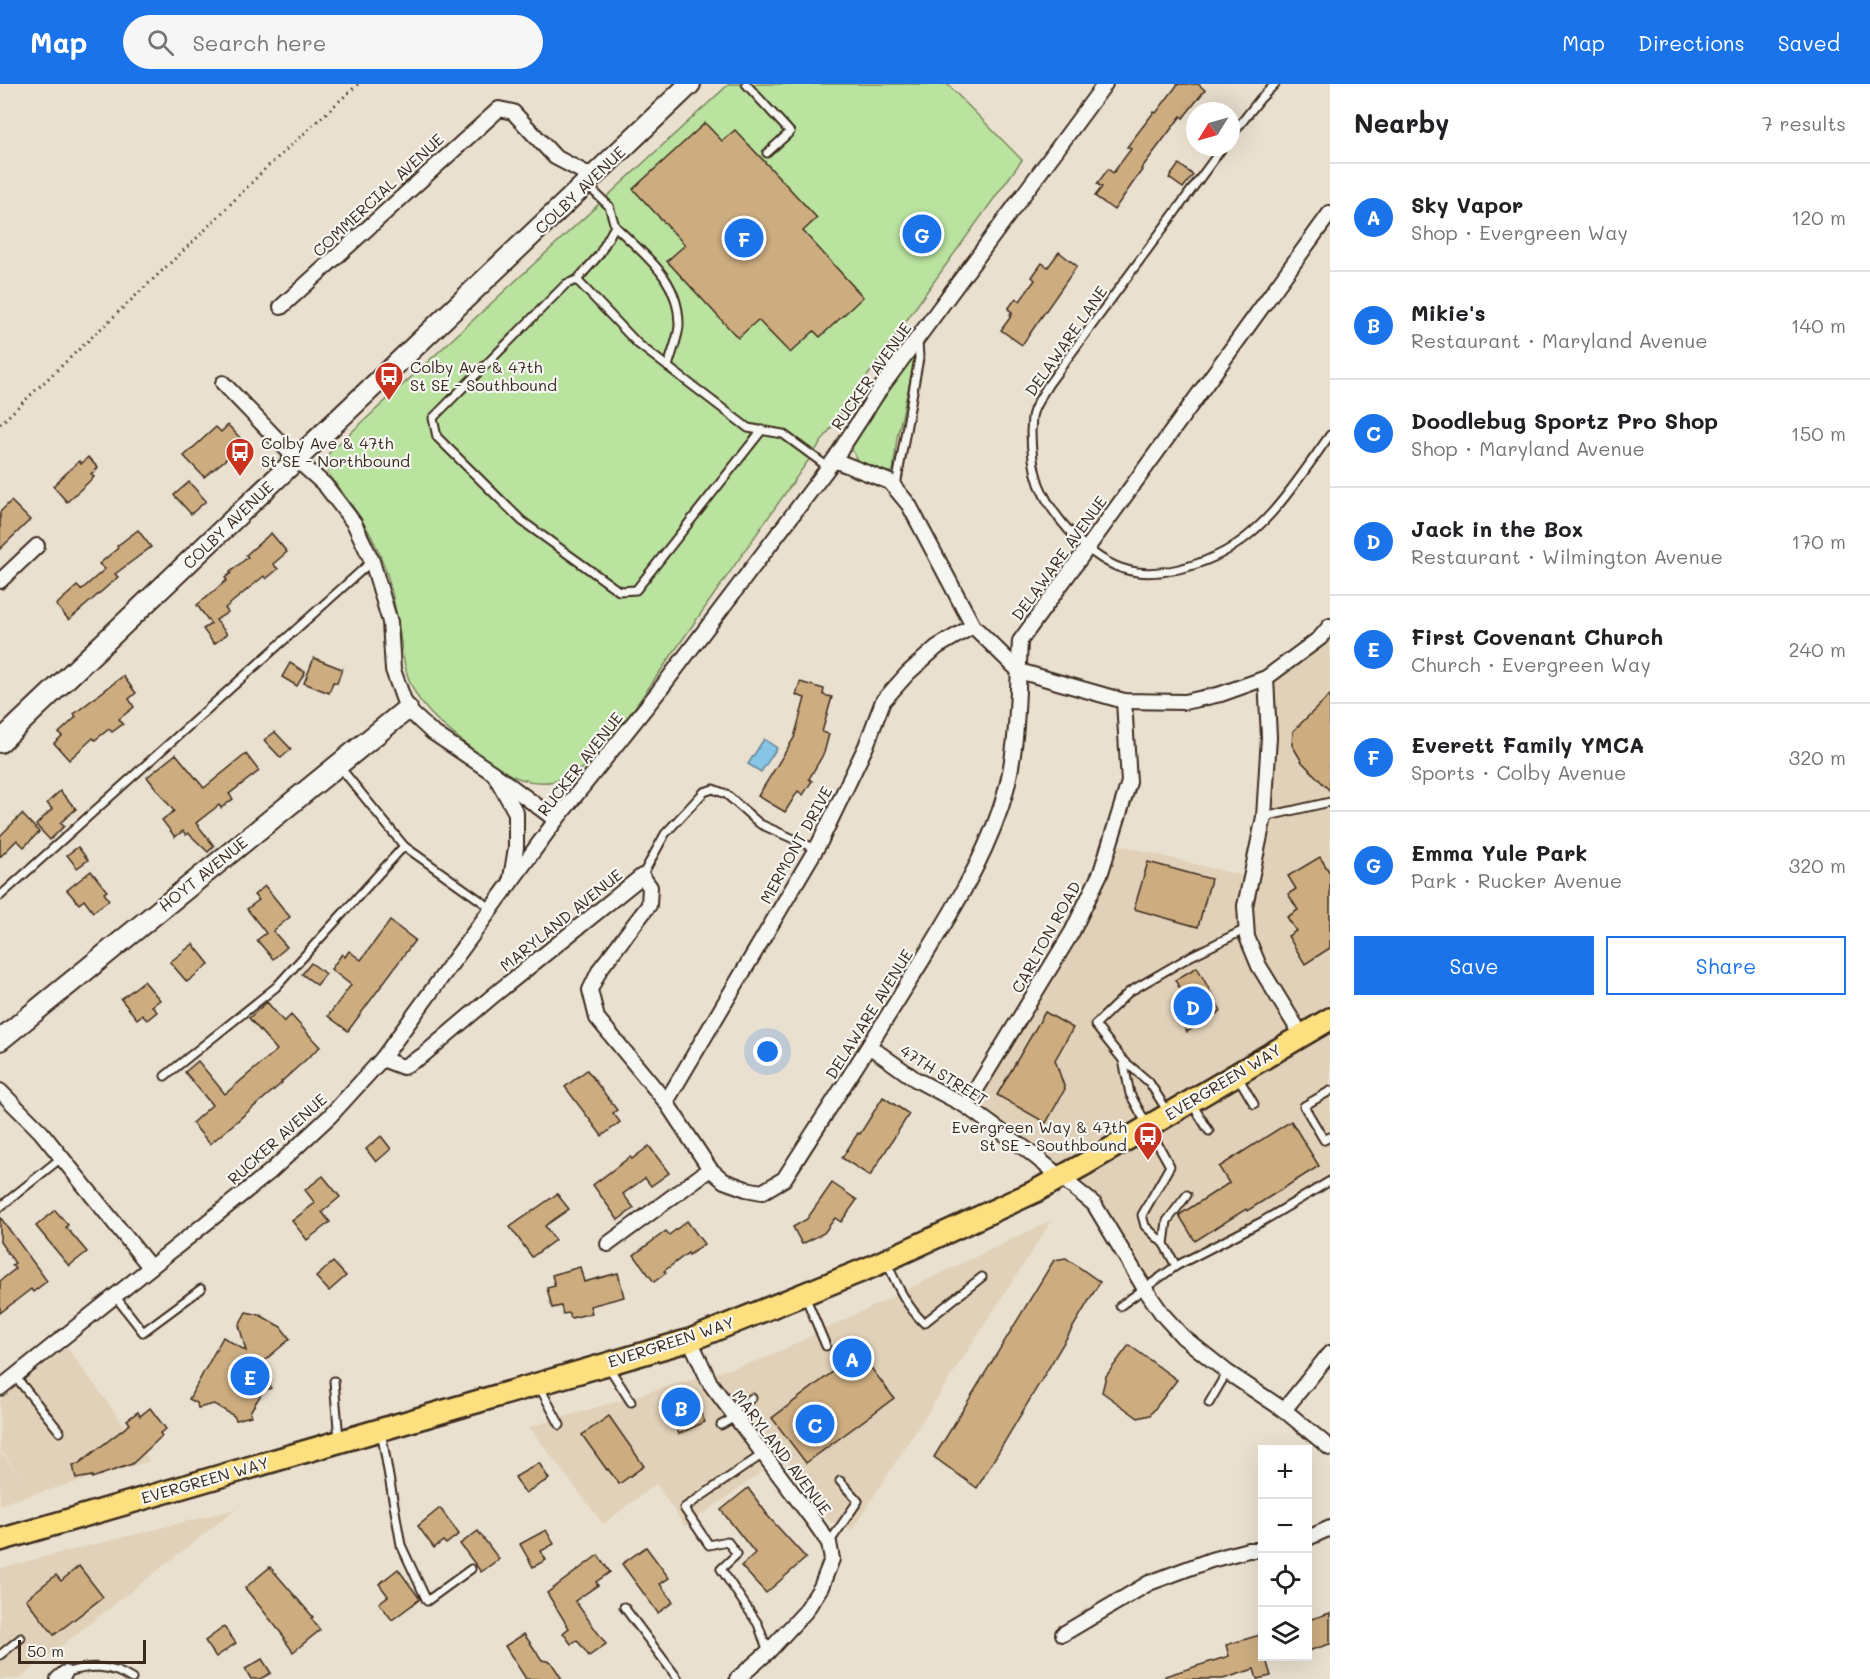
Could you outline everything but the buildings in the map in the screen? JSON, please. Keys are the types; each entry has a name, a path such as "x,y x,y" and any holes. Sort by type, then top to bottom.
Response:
{"main road":[{"name":"COLBY AVENUE","path":"2,736 297,460 690,84"},
{"name":"HOYT AVENUE","path":"0,1040 407,709"},
{"name":"EVERGREEN WAY","path":"0,1540 690,1340 886,1260 1034,1192 1330,1019"}],"street":[{"name":"RUCKER AVENUE","path":"0,1388 271,1171 330,1116 382,1059 556,820 659,691 831,463 880,389 1105,84"},
{"name":"COMMERCIAL AVENUE","path":"281,307 499,109 513,112 555,157 589,180"},
{"name":"DELAWARE AVENUE","path":"784,1179 953,911 985,848 1002,806 1013,757 1020,641 1330,213"},
{"path":"223,383 297,460 325,485 354,523 372,561 390,622 393,670 407,709 432,732 493,773 556,820"},
{"path":"831,463 890,482 909,505 973,626 1019,671 1124,701 1185,702 1221,694 1266,678 1320,638 1330,626"},
{"path":"0,581 37,546"},
{"name":"MERMONT DRIVE","path":"666,1102 816,849 866,746 883,701 937,646 973,626"},
{"path":"1266,678 1269,737 1264,818 1245,906 1246,929 1259,966 1302,1036"},
{"name":"CARLTON ROAD","path":"966,1106 1072,932 1101,872 1129,782 1124,701"},
{"path":"493,773 516,813 516,848 510,882"},
{"name":"MARYLAND AVENUE","path":"382,1059 403,1067 422,1056 642,876 650,888 649,905 600,969 590,990 597,1018 666,1102 710,1169 724,1181 762,1192 784,1179"},
{"name":"47TH STREET","path":"869,1046 915,1079 966,1106 1094,1204 1162,1315 1183,1337 1227,1372 1284,1410 1330,1448"},
{"path":"0,1091 41,1132 150,1267"},
{"path":"608,1244 710,1169"},
{"name":"MARYLAND AVENUE","path":"690,1340 710,1383 829,1544"},
{"path":"1284,1410 1330,1353"},
{"path":"1312,1536 1330,1528"},
{"path":"737,1679 768,1652 805,1612 821,1587 832,1559 829,1544"},
{"path":"1063,1634 1149,1584 1211,1560 1248,1550 1258,1550"}],"lane":[{"path":"746,84 790,132 767,153"},
{"path":"1240,125 1275,84"},
{"name":"DELAWARE LANE","path":"1216,156 1048,385 1032,414 1030,450 1039,485 1058,517 1086,549 1114,565 1136,572 1161,572 1191,566 1217,555 1244,538 1270,515 1330,435"},
{"path":"589,180 609,206 615,226 665,276 674,292 679,327 668,367"},
{"path":"615,226 600,255 577,280 566,284 434,418 437,437 522,522 619,591 636,590 762,430"},
{"path":"577,280 638,344 748,428 783,434 831,463"},
{"path":"895,489 919,358 917,338"},
{"path":"0,896 372,561"},
{"path":"338,765 404,846 491,908"},
{"path":"642,876 665,834 704,792 713,789 726,794 760,824 816,849"},
{"path":"1264,818 1330,802"},
{"path":"165,1076 276,987 404,846"},
{"path":"1170,1114 1149,1082 1123,1060 1095,1025 1129,992 1191,956 1246,929"},
{"path":"1123,1060 1130,1094 1170,1166 1142,1215 1145,1226 1164,1244 1176,1266"},
{"path":"1237,1074 1254,1104"},
{"path":"1330,1091 1304,1106 1324,1140 1330,1137"},
{"path":"1191,1101 1209,1131"},
{"path":"0,1207 62,1158"},
{"path":"1120,1306 1176,1266 1263,1221 1330,1181"},
{"path":"1164,1244 1167,1221 1187,1195"},
{"path":"886,1260 904,1298 924,1323 982,1277"},
{"path":"115,1296 143,1332 201,1288"},
{"path":"804,1294 826,1346"},
{"path":"606,1364 631,1401"},
{"path":"1209,1404 1227,1372"},
{"path":"15,1376 60,1432"},
{"path":"334,1381 340,1441"},
{"path":"538,1384 560,1425"},
{"path":"720,1425 752,1398"},
{"path":"380,1429 401,1545 427,1601 471,1569"},
{"path":"763,1454 684,1508 710,1545 727,1542 737,1554 721,1569 758,1624 768,1652"},
{"path":"829,1544 858,1500 840,1481"},
{"path":"624,1607 678,1679"},
{"path":"0,1655 21,1638"},
{"path":"61,1676 84,1667 104,1667 123,1673 132,1679"}],"path":[{"path":"0,424 194,241 264,170 358,84"}],"shaded area":[{"path":"1330,626 1330,1177 1145,1289 1094,1204 966,1106 1111,843 1251,878 1266,678"},
{"path":"1052,1220 852,1530 829,1521 784,1456 685,1527 656,1484 603,1524 529,1427 763,1359"},
{"path":"67,1347 150,1461 0,1504 0,1452 24,1481 0,1450 0,1400"},
{"path":"236,1509 19,1679 0,1679 0,1568"}],"green space":[{"path":"729,84 947,84 1022,160 609,743 579,771 562,779 542,782 521,779 492,765 450,732 420,701 406,670 395,608 384,566 366,526 328,473 327,457"},
{"path":"914,356 897,438 893,472 885,471 857,460 850,445"}],"water":[{"path":"764,739 777,748 761,772 748,764"}],"place":[{"name":"Emma Yule Park","path":"922,234"},
{"name":"Everett Family YMCA","path":"744,238"},
{"name":"Colby Ave & 47th St SE - Southbound","path":"389,402"},
{"name":"Colby Ave & 47th St SE - Northbound","path":"240,478"},
{"name":"Jack in the Box","path":"1193,1006"},
{"name":"Evergreen Way & 47th St SE - Southbound","path":"1148,1162"},
{"name":"Sky Vapor","path":"852,1358"},
{"name":"First Covenant Church","path":"250,1376"},
{"name":"Mikie's","path":"681,1407"},
{"name":"Doodlebug Sportz Pro Shop","path":"815,1424"}]}
